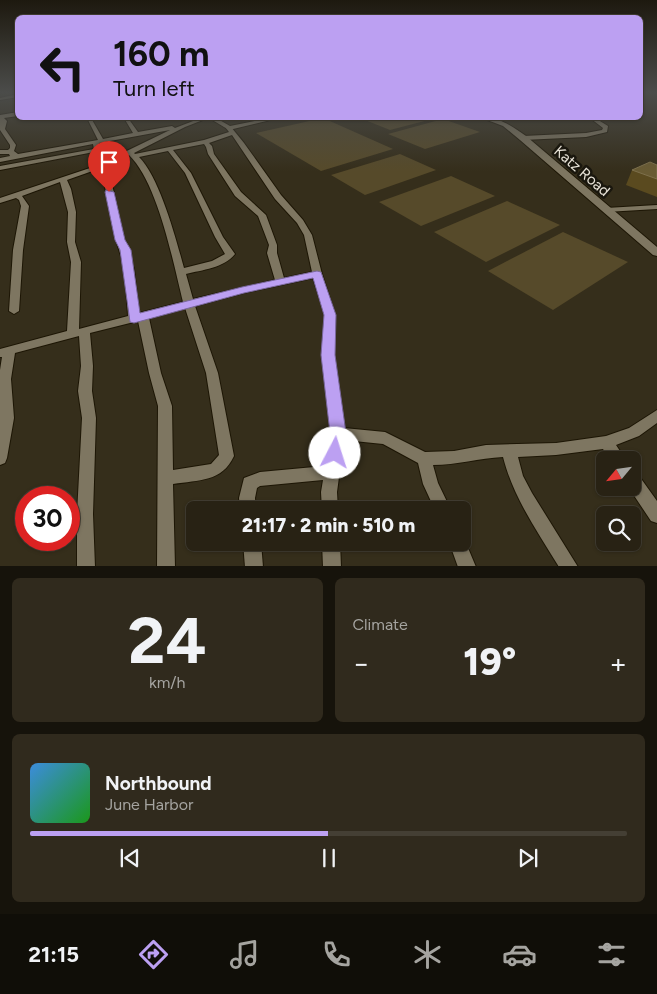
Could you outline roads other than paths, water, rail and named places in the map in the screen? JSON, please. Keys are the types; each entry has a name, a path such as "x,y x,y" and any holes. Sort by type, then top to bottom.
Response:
{"street":[{"path":"1,118 4,121 2,129 3,138 13,145 13,149 9,152"},
{"path":"90,120 98,141 99,160 104,165 120,240 126,250 138,318 165,406 166,566"},
{"path":"127,120 136,134"},
{"path":"133,155 178,128 200,120"},
{"path":"215,120 228,128 247,150 278,197 308,235 317,274 330,315 328,355 338,433 329,492 330,501"},
{"path":"0,201 133,155 205,142 228,128 247,120"},
{"path":"228,128 266,120"},
{"name":"Katz Road","path":"491,120 505,125 522,138 657,253"},
{"path":"522,138 586,135 605,131 606,127 595,120"},
{"path":"0,160 136,134 178,128"},
{"path":"205,142 210,146 211,154 238,194 262,215 273,246 272,254 280,282"},
{"path":"170,149 188,173 210,221 230,254 222,262 180,272"},
{"path":"0,168 97,150"},
{"path":"0,152 12,152 13,155 18,156"},
{"path":"133,155 158,201 194,322 212,372 227,456 221,465 214,470 165,478"},
{"path":"63,180 72,212 71,242 76,262 78,333 87,366 85,391 90,418 85,514 86,566"},
{"path":"14,311 18,250 25,206 22,199 16,195"},
{"path":"606,210 657,207"},
{"path":"0,458 7,418 4,352 190,304 317,274"},
{"path":"338,433 385,438 424,459 454,458 486,450 556,449 606,442 634,432 657,417"},
{"path":"606,442 612,451"},
{"path":"509,451 516,478 526,498 569,566"},
{"path":"424,459 431,484 439,501"},
{"path":"247,501 250,483 260,478 332,472"},
{"path":"641,491 657,515"},
{"path":"253,551 254,566"},
{"path":"331,551 332,566"},
{"path":"461,551 467,566"}]}
